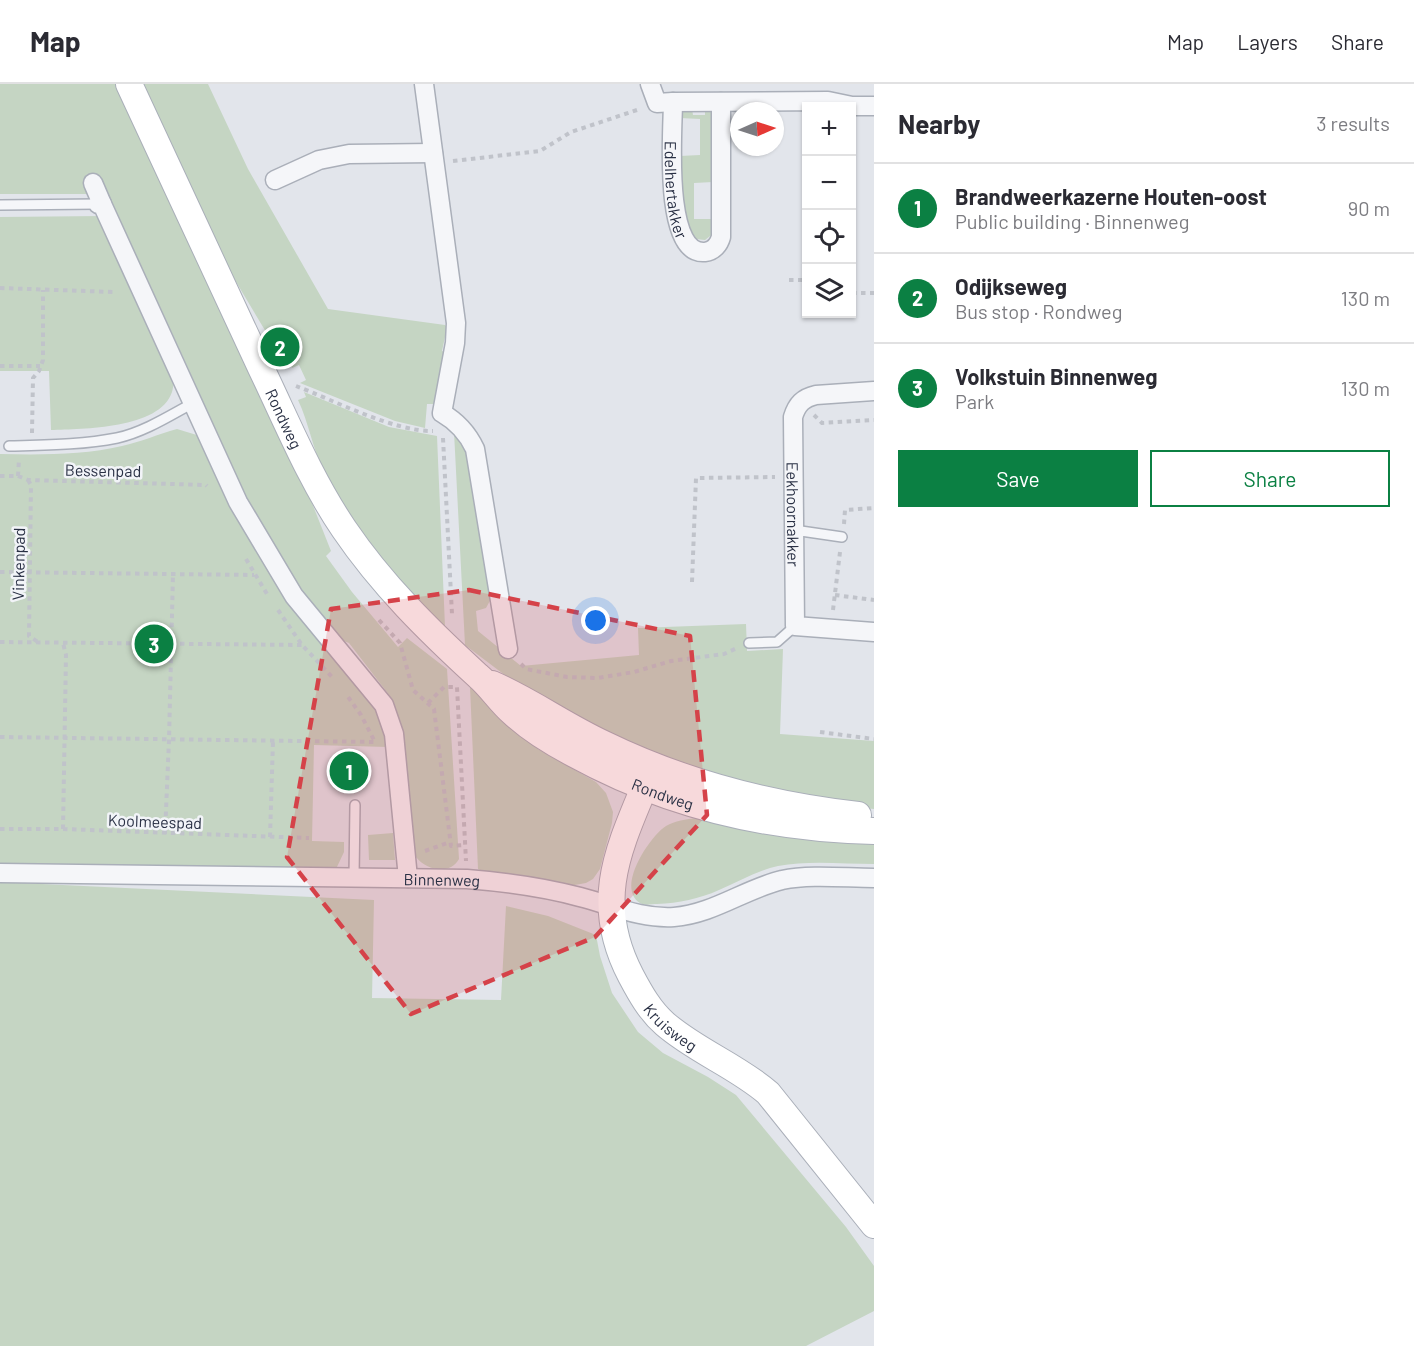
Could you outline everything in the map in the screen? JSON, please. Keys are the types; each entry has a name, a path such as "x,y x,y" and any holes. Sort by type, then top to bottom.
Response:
{"main road":[{"name":"Rondweg","path":"129,84 290,432 320,489 343,527 386,584 430,632 483,680 523,698 601,743 649,776 721,812 818,828 874,831"},
{"name":"Rondweg","path":"649,776 776,803 874,817"},
{"name":"Kruisweg","path":"649,776 614,868 610,892 612,919 625,965 648,1005 663,1023 768,1093 874,1225"}],"street":[{"path":"424,84 456,322 455,343 441,413 453,420 471,440 475,449 508,649"},
{"name":"Edelhertakker","path":"650,84 665,102 675,211 681,232 688,243 698,251 705,252 716,247 721,237 721,102"},
{"path":"665,102 828,101 852,106 874,106"},
{"path":"275,180 319,160 349,154 434,158"},
{"path":"93,183 100,204 238,502 294,596 384,705 394,734 408,878"},
{"path":"801,401 816,394 874,391"},
{"name":"Eekhoornakker","path":"795,626 793,417 801,401"},
{"path":"795,626 874,632"},
{"name":"Binnenweg","path":"0,873 354,877 503,882 584,897 612,919 637,915 673,917 691,915 783,880 874,878"}],"lane":[{"path":"0,205 100,204"},
{"path":"9,446 118,438 146,428 193,403"},
{"path":"794,530 842,537"},
{"path":"749,643 777,642 795,626"},
{"path":"354,877 355,805"}],"path":[{"path":"434,158 540,151 571,132 665,102"},
{"path":"789,280 802,280"},
{"path":"0,288 114,292"},
{"path":"32,445 33,378 43,360 44,290"},
{"path":"856,293 874,293"},
{"path":"0,366 40,366"},
{"path":"297,386 388,423 420,431 442,431 452,614"},
{"path":"801,401 822,423 874,420"},
{"name":"Bessenpad","path":"0,476 18,476 28,480 206,485"},
{"path":"692,582 696,478 794,477"},
{"name":"Vinkenpad","path":"28,480 31,485 29,636 39,642"},
{"path":"831,629 846,510 874,508"},
{"path":"0,572 255,575"},
{"path":"165,834 173,574"},
{"path":"835,595 874,600"},
{"path":"379,620 400,644 413,690 435,712 450,846 465,845 454,687 444,687 428,703"},
{"path":"0,642 302,645"},
{"path":"62,643 66,655 63,829"},
{"path":"508,649 526,669 567,677 598,678 634,672 671,661 724,654 749,643"},
{"path":"819,732 874,739"},
{"path":"0,737 375,742"},
{"path":"270,837 273,741"},
{"name":"Koolmeespad","path":"0,829 63,829 309,838"}],"highlighted area":[{"path":"469,590 690,636 707,815 595,937 411,1014 287,857 331,609"}],"green space":[{"path":"0,84 117,84 308,493 331,551 326,556 352,592 398,647 407,638 447,669 459,859 450,867 432,868 416,857 407,839 393,700 349,643 333,637 315,616 247,505 188,368 108,194 0,194"},
{"path":"141,84 208,84 248,169 328,309 445,325 449,329 450,337 445,337 442,351 447,353 436,404 427,404 425,428 395,421 300,383 306,380 299,365 292,368 278,339 272,342 220,255"},
{"path":"680,109 692,109 693,115 705,115 705,109 714,109 713,182 694,183 694,219 714,219 714,233 705,240 696,239 690,230 683,210 681,188 680,156 700,155 700,119 680,118"},
{"path":"102,216 174,369 173,390 165,404 137,420 119,425 51,430 49,371 0,371 0,217"},
{"path":"304,392 389,427 437,436 445,627 411,593 379,555 337,495 321,465 298,400 306,397"},
{"path":"177,429 200,436 268,571 329,653 377,711 382,721 388,747 314,745 312,841 344,842 344,852 336,869 0,864 0,454 93,451 129,444"},
{"path":"454,432 467,446 492,597 486,608 476,611 478,631 521,666 639,655 638,628 746,624 747,651 783,649 780,734 874,741 874,809 822,804 659,762 518,685 465,645"},
{"path":"470,687 538,749 596,782 606,793 613,812 612,823 600,869 593,879 586,883 569,886 484,872 478,869"},
{"path":"697,818 874,837 874,864 814,863 778,866 696,898 681,902 646,905 640,903 633,896 631,886 633,875 644,851 666,826"},
{"path":"393,833 395,860 369,860 368,835"},
{"path":"0,882 374,900 372,998 501,1000 506,906 548,916 596,935 612,993 638,1032 663,1053 736,1095 846,1227 874,1266 874,1311 806,1346 0,1346"}],"place":[{"name":"Odijkseweg","path":"280,347"},
{"name":"Volkstuin Binnenweg","path":"154,644"},
{"name":"Brandweerkazerne Houten-oost","path":"349,771"}]}
